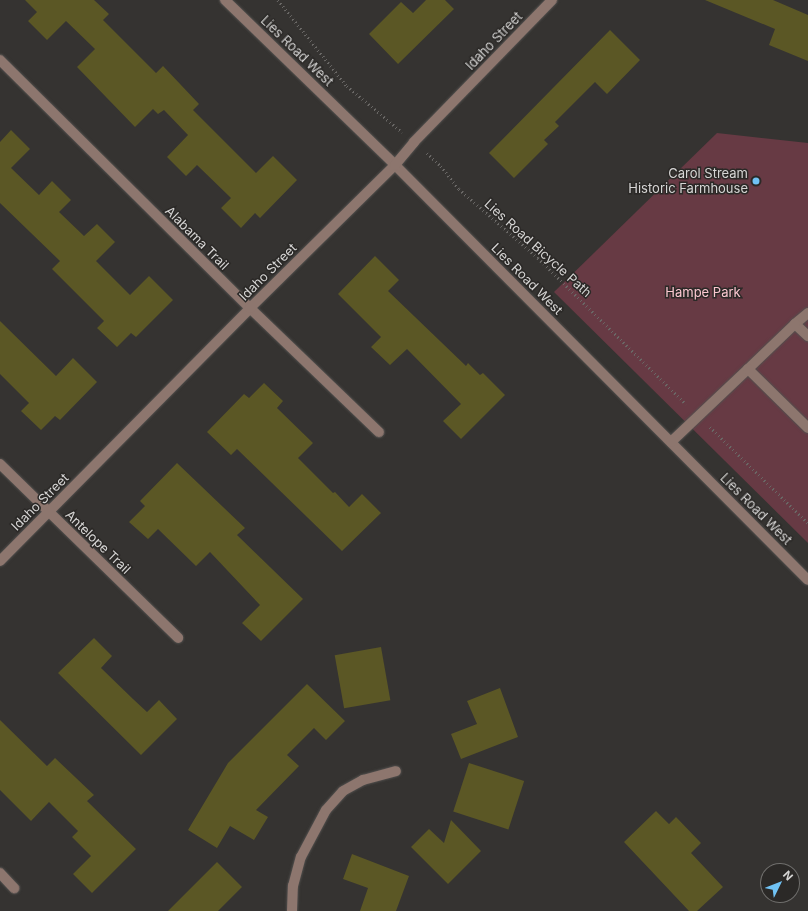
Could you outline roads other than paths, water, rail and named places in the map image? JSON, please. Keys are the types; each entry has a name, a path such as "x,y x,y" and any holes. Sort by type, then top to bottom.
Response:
{"street":[{"name":"Lies Road West","path":"225,0 395,165 808,580"},
{"name":"Idaho Street","path":"0,561 250,308 395,165 414,142 552,0"},
{"name":"Alabama Trail","path":"0,60 250,308 379,432"},
{"path":"671,442 808,313"},
{"path":"795,324 808,336"},
{"path":"748,369 808,428"},
{"name":"Antelope Trail","path":"0,464 178,638"},
{"path":"292,911 294,886 301,857 326,810 343,791 363,780 396,771"},
{"path":"0,873 14,888"}],"place":[{"name":"Carol Stream Historic Farmhouse","path":"756,181"}],"park label":[{"name":"Hampe Park","path":"703,292"}]}
